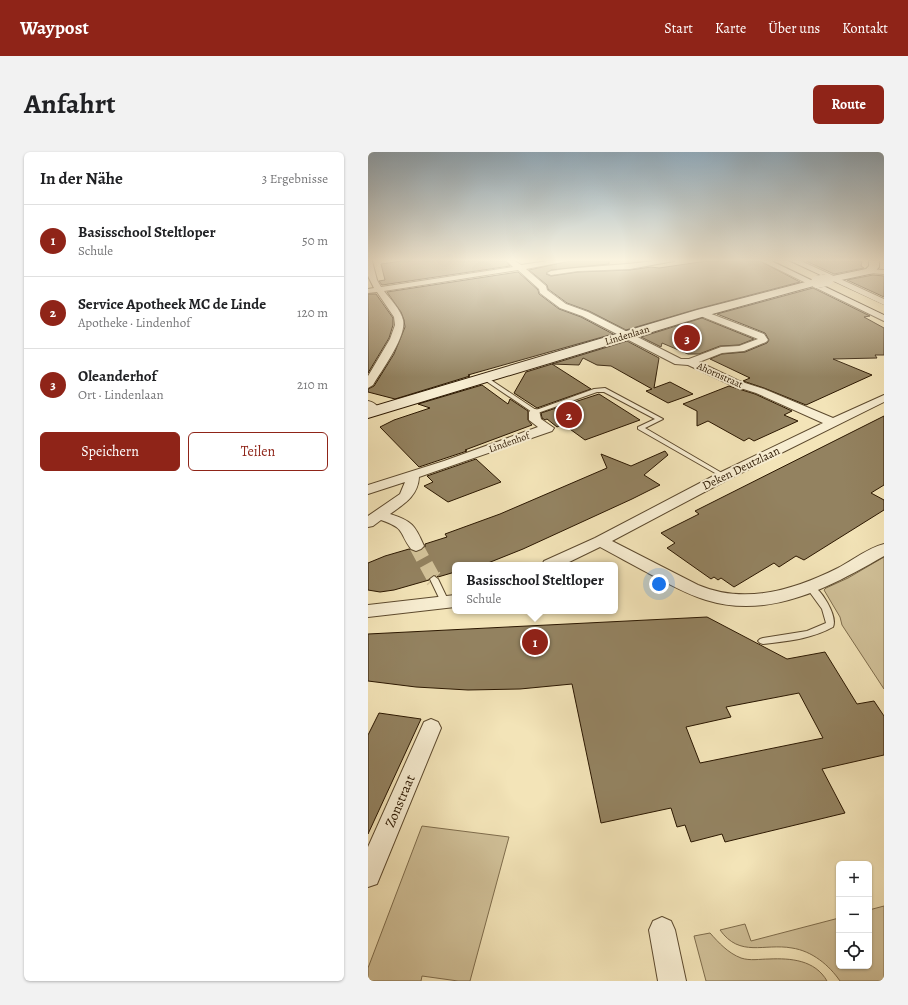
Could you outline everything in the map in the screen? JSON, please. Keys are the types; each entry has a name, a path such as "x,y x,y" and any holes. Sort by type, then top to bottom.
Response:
{"main road":[{"path":"862,300 884,310"}],"street":[{"path":"368,384 395,339 400,326 398,317 386,300"},
{"name":"Ahornstraat","path":"554,300 679,362 690,362 735,383 760,391 833,423"},
{"name":"Lindenlaan","path":"370,409 485,378 626,335 751,300"},
{"path":"853,300 884,318"},
{"path":"690,362 721,350 740,349 763,340 761,336 701,313"},
{"name":"Deken Deutzlaan","path":"556,562 600,541 724,476 884,398"},
{"name":"Lindenhof","path":"368,490 548,428 535,420 534,412"},
{"path":"374,519 406,496 412,484 413,475"},
{"path":"374,519 406,524 416,546"},
{"path":"600,541 677,581 710,596 736,601 753,601 794,593 838,575 884,549"},
{"path":"368,611 450,601"},
{"name":"Zonstraat","path":"368,875 431,728"},
{"path":"662,930 672,981"}],"lane":[{"name":"Lindenhof","path":"485,378 534,412"},
{"path":"534,412 596,390 605,390 660,419 640,428 724,476"},
{"path":"434,578 450,601"},
{"path":"763,641 810,632 830,625 831,617 827,609 810,587"}],"shaded area":[{"path":"884,557 884,689 842,625 840,617 824,590"},
{"path":"422,826 509,837 470,981 458,981 422,976 421,981 368,981 368,968"},
{"path":"884,906 884,981 840,981 825,964 806,952 782,947 744,947 728,939 720,930 745,924 751,941 836,919 836,969 872,969 872,909"},
{"path":"710,933 720,944 736,956 751,960 786,959 802,962 816,969 827,981 706,981 694,936"}],"building":[{"path":"368,300 380,300 393,318 393,325 389,338 368,373"},
{"path":"392,300 547,300 559,309 581,317 613,334 468,375 470,376 395,399 368,392 368,389 374,386 394,354 405,327 401,312"},
{"path":"563,300 733,300 626,330 589,311 567,303"},
{"path":"770,300 837,300 870,316 864,317 884,328 884,355 875,355 877,358 833,359 872,375 806,405 743,381 750,378 710,359 722,354 745,352 767,343 769,340 765,333 717,314"},
{"path":"702,318 754,339 739,345 720,346 699,354 688,354 662,343 661,347 641,337"},
{"path":"627,341 659,358 654,388 670,382 693,394 668,403 646,391 652,389 611,366 597,365 583,358 579,365 552,364"},
{"path":"552,364 591,389 537,408 514,393 526,372"},
{"path":"482,385 508,404 510,399 528,411 528,420 532,425 465,450 467,451 419,467 380,427 394,420 430,408 418,404"},
{"path":"729,386 755,394 792,411 784,415 798,421 754,441 749,438 744,441 708,421 697,426 697,411 683,404"},
{"path":"599,394 640,420 585,440 563,424 557,427 547,419 545,420 542,418 541,413"},
{"path":"884,416 884,485 871,493 884,500 884,510 804,560 796,556 779,567 774,563 734,587 721,578 718,580 714,577 711,579 667,548 675,543 661,533 699,514 695,511"},
{"path":"665,451 668,455 644,475 660,485 523,549 490,562 452,562 452,573 438,577 434,574 429,580 394,590 380,592 368,590 368,563 409,549 417,552 425,547 425,544 447,537 445,534 500,514 607,468 601,454 631,466"},
{"path":"476,459 501,482 448,502 424,486 433,482 427,476"},
{"path":"707,617 787,659 825,652 857,704 874,701 884,716 884,755 822,769 845,813 725,842 722,834 691,842 685,825 677,827 671,808 601,823 572,684 520,689 468,690 416,687 368,681 368,634","holes":["799,693 823,738 700,763 686,727 731,717 726,707"]},
{"path":"379,713 421,719 368,834 368,735"}],"tunnel":[{"path":"416,546 434,579 433,578"}],"place":[{"name":"Oleanderhof","path":"687,338"},
{"name":"Service Apotheek MC de Linde","path":"569,415"},
{"name":"Basisschool Steltloper","path":"535,642"}]}
